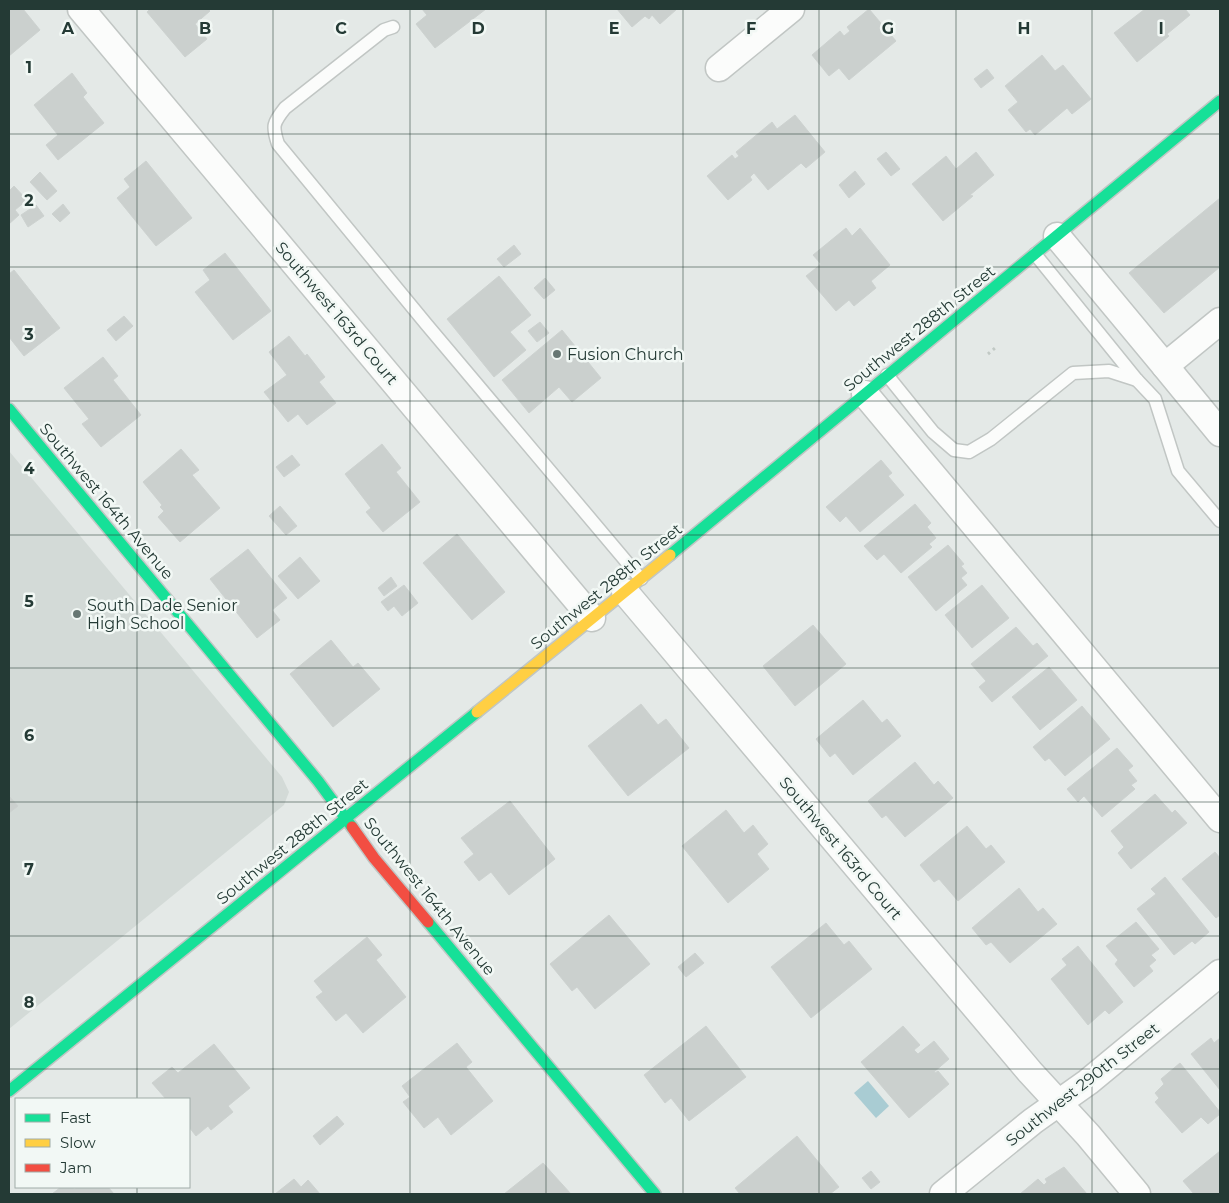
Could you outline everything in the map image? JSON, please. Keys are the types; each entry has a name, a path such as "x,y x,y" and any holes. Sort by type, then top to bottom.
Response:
{"street":[{"name":"Southwest 163rd Court","path":"81,9 592,618"},
{"path":"719,68 791,9"},
{"name":"Southwest 288th Street","path":"9,1091 633,585 1220,101"},
{"path":"1057,236 1220,433"},
{"path":"1165,366 1220,321"},
{"path":"865,394 1220,819"},
{"name":"Southwest 164th Avenue","path":"9,409 293,751 346,818 374,858 655,1194"},
{"name":"Southwest 163rd Court","path":"633,585 1058,1104 1088,1135 1137,1194"},
{"name":"Southwest 290th Street","path":"943,1194 1033,1121 1088,1082 1220,973"}],"lane":[{"path":"392,27 384,30 286,108 275,120 274,131 278,144 421,317 633,585"},
{"path":"1035,254 1137,380 1155,399 1178,471 1220,521"},
{"path":"887,375 933,432 954,450 969,452 991,439 1073,373 1109,371 1137,380"}],"path":[{"path":"988,354 996,348"}],"shaded area":[{"name":"South Dade Senior High School","path":"9,451 282,777 289,792 284,805 9,1029"}],"water":[{"path":"868,1081 889,1106 876,1118 854,1093"}],"building":[{"path":"9,9 23,9 40,30 9,56"},
{"path":"150,9 208,9 210,11 195,24 207,39 185,57 147,12"},
{"path":"422,9 486,9 435,48 416,24 427,15"},
{"path":"617,9 677,9 660,24 652,15 649,19 645,16 632,27"},
{"path":"869,9 896,41 849,80 839,68 829,76 812,55 840,31 844,36 850,31 847,27"},
{"path":"1145,9 1185,9 1190,15 1167,34 1169,36 1137,62 1114,33"},
{"path":"1042,55 1055,71 1063,65 1091,99 1072,114 1067,108 1035,135 1030,129 1026,132 1008,110 1018,102 1005,86"},
{"path":"987,69 994,78 981,88 974,79"},
{"path":"72,73 87,93 83,97 104,123 58,160 46,145 58,135 34,105"},
{"path":"795,115 825,152 806,168 801,163 768,190 754,173 750,177 752,180 728,200 707,176 732,155 735,159 739,156 736,152 772,122 777,129"},
{"path":"886,152 900,169 891,176 877,159"},
{"path":"976,152 994,175 970,195 973,196 943,221 912,184 946,156 956,169"},
{"path":"146,161 192,218 156,246 117,198 130,187 124,179"},
{"path":"855,171 865,184 849,198 839,185"},
{"path":"40,172 57,191 47,200 30,182"},
{"path":"14,186 27,200 15,210 19,215 9,224 9,191"},
{"path":"1220,198 1220,267 1164,313 1129,273"},
{"path":"63,204 70,213 60,222 52,214"},
{"path":"36,205 44,216 28,227 21,215"},
{"path":"846,228 852,236 860,228 890,265 871,281 876,288 854,306 849,300 836,311 806,276 821,264 813,255"},
{"path":"514,245 521,254 504,267 497,259"},
{"path":"225,253 271,311 233,340 195,292 210,280 203,270"},
{"path":"14,270 60,328 24,356 9,337 9,274"},
{"path":"499,276 531,315 510,332 526,350 494,377 447,319"},
{"path":"545,278 555,290 544,299 534,288"},
{"path":"124,316 133,326 116,341 107,330"},
{"path":"540,322 549,333 537,342 528,331"},
{"name":"Fusion Church","path":"562,330 601,378 572,402 559,387 529,413 502,380"},
{"path":"289,336 305,356 307,354 325,377 319,382 336,403 307,425 298,414 288,422 264,392 287,375 269,352"},
{"path":"103,357 118,376 113,380 141,415 101,447 82,424 89,419 64,388"},
{"path":"382,444 401,468 396,472 420,502 383,532 366,512 371,508 345,474"},
{"path":"181,449 199,470 192,475 220,508 180,542 158,517 164,511 160,507 162,505 143,482"},
{"path":"292,455 300,465 284,477 276,467"},
{"path":"881,460 892,473 888,476 904,495 860,532 846,516 840,522 826,507"},
{"path":"915,504 931,523 927,527 936,538 929,544 932,547 901,573 884,554 877,560 864,546"},
{"path":"280,506 297,526 286,535 269,516"},
{"path":"457,534 505,592 472,620 423,563"},
{"path":"948,545 964,564 961,566 967,573 961,578 967,585 936,611 908,577"},
{"path":"248,549 287,598 272,610 280,620 257,638 210,579"},
{"path":"300,557 320,581 298,599 278,576"},
{"path":"391,577 397,586 384,596 378,588"},
{"path":"404,585 418,603 402,616 394,606 388,611 381,602"},
{"path":"982,585 1009,618 972,648 945,615"},
{"path":"813,625 846,664 795,706 763,666"},
{"path":"1016,627 1033,646 1037,643 1048,656 992,702 979,687 986,681 971,664"},
{"path":"331,640 353,667 358,663 380,689 333,727 290,674"},
{"path":"1049,667 1077,700 1040,730 1012,697"},
{"path":"863,700 882,723 887,719 901,736 853,775 835,753 830,757 816,739"},
{"path":"641,704 658,725 666,719 689,748 628,796 588,746"},
{"path":"1082,706 1110,739 1065,776 1049,758 1045,761 1033,747"},
{"path":"1117,748 1133,766 1128,770 1137,781 1131,785 1135,789 1102,817 1084,796 1078,802 1067,789"},
{"path":"915,762 934,785 938,781 953,798 905,837 886,815 882,818 868,801"},
{"path":"1155,794 1172,813 1175,810 1187,823 1131,869 1118,853 1124,847 1111,831"},
{"path":"9,796 18,806 9,813"},
{"path":"510,801 555,859 509,895 491,872 479,881 464,862 474,854 461,838"},
{"path":"726,810 744,833 753,825 768,844 757,854 769,869 728,903 682,846"},
{"path":"967,826 986,849 991,845 1005,862 958,901 939,879 934,882 920,865"},
{"path":"1215,852 1220,858 1220,915 1216,918 1182,879"},
{"path":"1165,877 1209,932 1195,944 1192,941 1174,955 1137,909 1156,894 1151,889"},
{"path":"1019,888 1038,912 1043,908 1057,924 1010,963 991,942 986,945 972,928"},
{"path":"609,915 650,964 595,1009 577,987 572,991 550,964"},
{"path":"1136,922 1159,949 1151,955 1156,960 1149,966 1153,971 1134,987 1115,964 1118,960 1106,946"},
{"path":"826,923 844,945 849,941 872,969 811,1018 771,967"},
{"path":"367,937 382,955 376,960 406,997 363,1033 346,1013 336,1021 316,997 323,992 314,981"},
{"path":"1078,946 1123,1002 1109,1014 1105,1010 1088,1025 1051,979 1067,965 1062,959"},
{"path":"695,953 704,963 686,977 678,967"},
{"path":"706,1026 746,1077 689,1121 671,1098 665,1103 644,1075"},
{"path":"903,1026 920,1045 914,1050 918,1054 934,1041 949,1059 934,1072 938,1071 949,1084 909,1118 861,1062"},
{"path":"1211,1038 1214,1043 1220,1038 1220,1090 1191,1054"},
{"path":"457,1043 472,1062 466,1067 493,1101 451,1135 438,1117 424,1128 403,1102 410,1097 402,1086"},
{"path":"214,1044 250,1088 228,1106 233,1112 211,1130 208,1126 196,1136 190,1128 190,1098 165,1098 152,1083 172,1067 178,1073"},
{"path":"1180,1063 1220,1112 1208,1124 1201,1117 1182,1133 1155,1102 1159,1098 1155,1093 1164,1084 1161,1079"},
{"path":"337,1116 344,1124 320,1145 313,1136"},
{"path":"797,1136 839,1187 830,1194 740,1194 735,1188"},
{"path":"1220,1151 1220,1194 1194,1194 1183,1181"},
{"path":"543,1163 571,1194 504,1194"},
{"path":"1064,1167 1087,1194 1020,1194 1038,1179 1044,1185 1047,1182 1045,1179"},
{"path":"871,1171 880,1182 871,1189 862,1178"},
{"path":"294,1179 301,1187 308,1180 320,1194 275,1194"},
{"path":"60,1188 109,1188 114,1194 52,1194"}],"traffic: fast":[{"path":"670,555 1220,101"},
{"path":"9,409 318,781 352,827"},
{"path":"9,1091 477,712"},
{"path":"428,922 655,1194"}],"traffic: slow":[{"path":"477,712 670,555"}],"traffic: jam":[{"path":"352,827 374,858 428,922"}],"place":[{"name":"Fusion Church","path":"557,354"},
{"name":"South Dade Senior High School","path":"77,614"}]}
